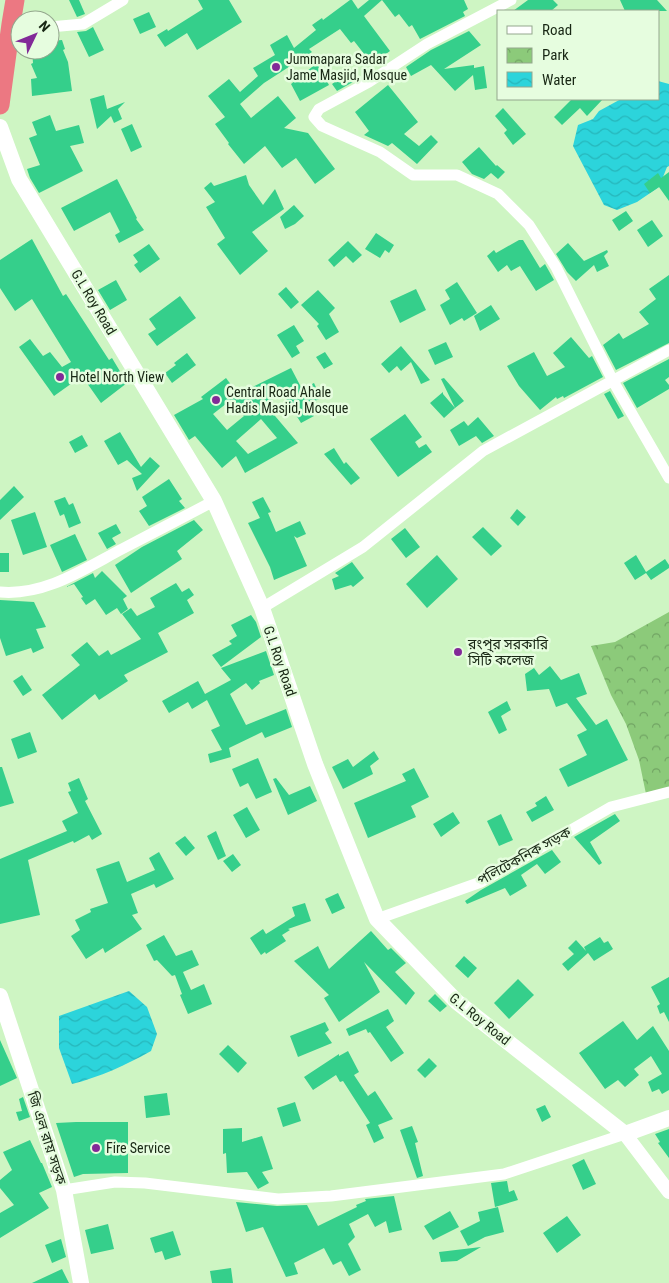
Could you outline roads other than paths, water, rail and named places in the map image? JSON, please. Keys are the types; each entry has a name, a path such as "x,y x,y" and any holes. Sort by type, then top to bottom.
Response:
{"highway":[{"path":"0,106 10,33"}],"main road":[{"name":"G.L Roy Road","path":"0,127 19,178 214,501 262,608 315,764 377,919 457,1002 625,1134"},
{"name":"জি এল রায় সড়ক","path":"0,996 64,1190 81,1283"},
{"path":"625,1134 669,1118"}],"street":[{"path":"60,26 83,24 123,0"},
{"path":"511,0 427,44 369,82 319,109 314,117 322,126 380,152 413,175 457,175 498,194 529,226 556,267 612,381 669,478"},
{"path":"262,608 363,547 483,451 669,350"},
{"path":"0,592 13,593 36,590 64,579 214,501"},
{"name":"পলিটেকনিক সড়ক","path":"377,919 481,882 612,807 669,792"},
{"path":"64,1190 116,1182 154,1184 278,1199 331,1196 504,1174 625,1134 669,1192"}],"water":[{"path":"659,81 669,84 669,166 659,187 637,202 617,210 604,205 573,146 578,125 593,119 599,111 619,100 659,100"},
{"path":"129,991 147,1007 157,1034 151,1051 113,1070 72,1084 59,1048 59,1016"}],"place":[{"name":"Jummapara Sadar Jame Masjid, Mosque","path":"276,67"},
{"name":"Hotel North View","path":"60,377"},
{"name":"Central Road Ahale Hadis Masjid, Mosque","path":"216,400"},
{"name":"রংপুর সরকারি সিটি কলেজ","path":"458,652"},
{"name":"Fire Service","path":"96,1148"}]}
